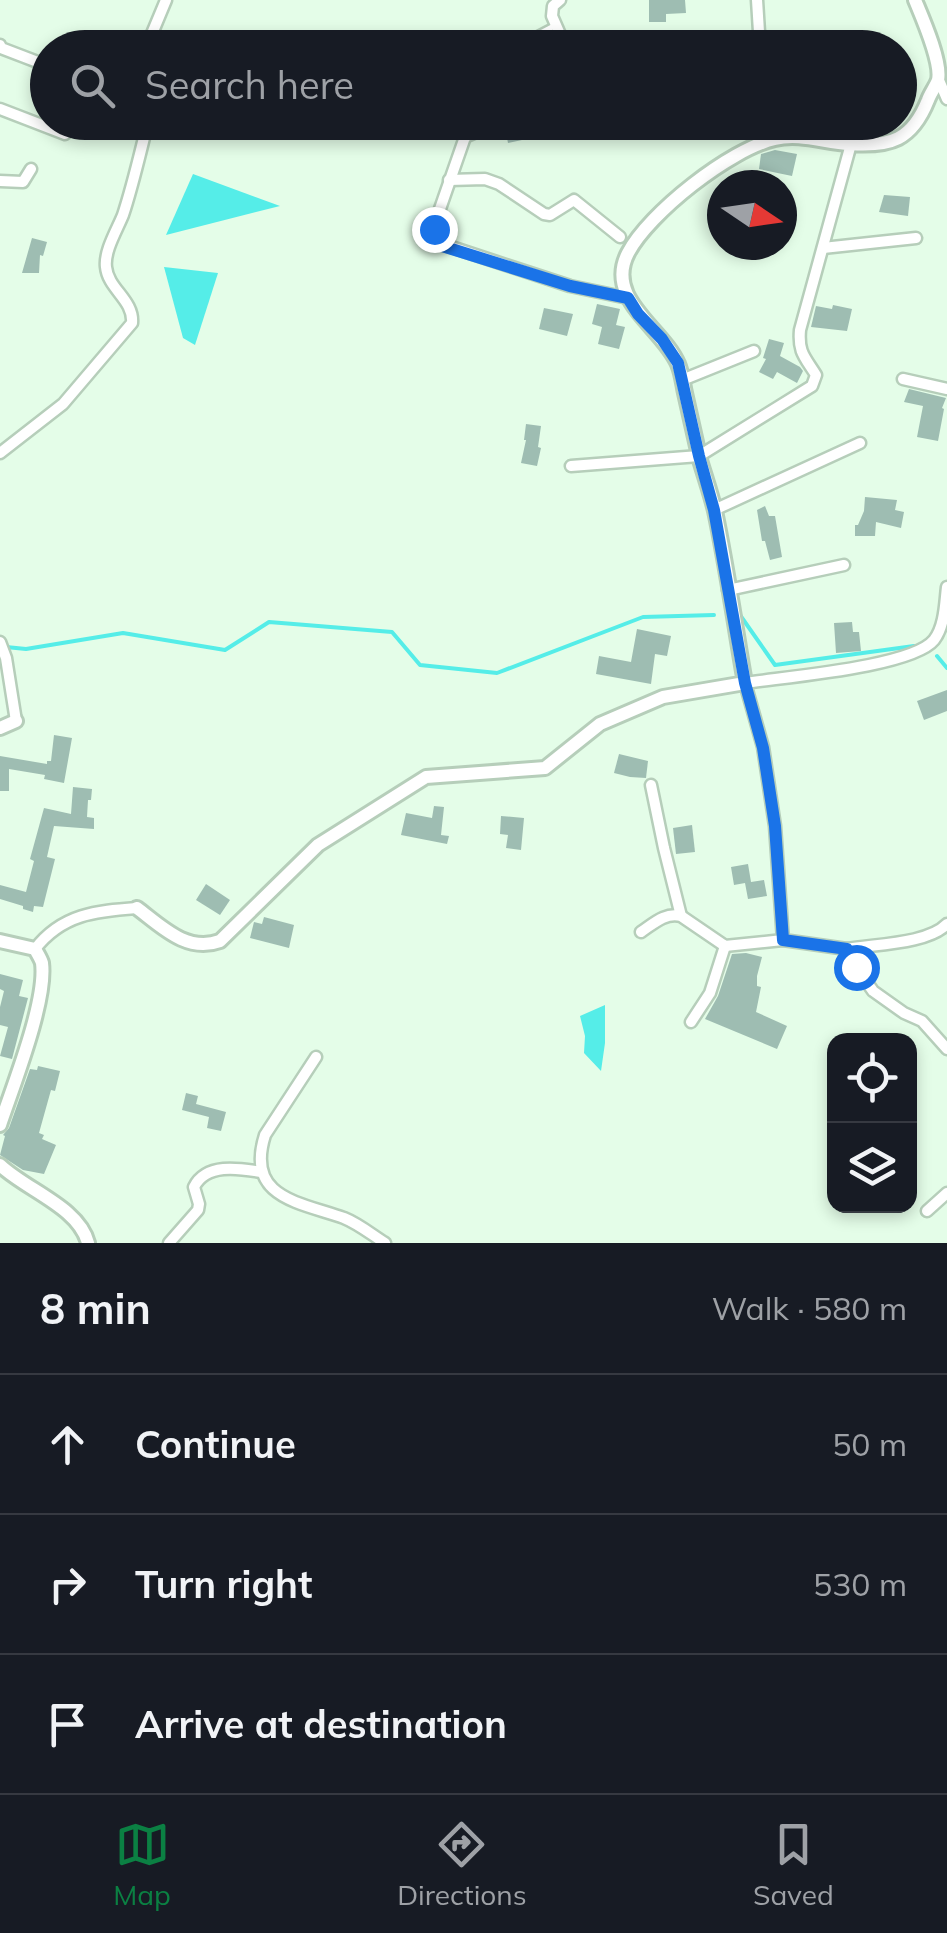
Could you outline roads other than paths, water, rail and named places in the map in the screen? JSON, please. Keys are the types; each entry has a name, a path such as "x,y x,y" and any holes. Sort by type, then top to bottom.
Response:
{"street":[{"path":"154,30 166,0"},
{"path":"558,30 552,16 553,6 560,0"},
{"path":"757,0 759,30"},
{"path":"919,0 947,99"},
{"path":"0,45 30,59"},
{"path":"917,119 938,78"},
{"path":"0,109 30,121"},
{"path":"0,454 62,404 132,323 129,305 108,276 104,262 124,212 143,140"},
{"path":"464,140 433,241 570,286 628,298"},
{"path":"774,140 728,160 669,204 627,255 623,283 638,314 678,363 714,510 745,683 763,748 775,826 783,940"},
{"path":"822,140 851,144 896,140"},
{"path":"572,466 699,456 812,386 816,376 802,355 800,330 851,144"},
{"path":"0,181 23,182 31,169"},
{"path":"449,180 486,179 550,216 574,200 620,236"},
{"path":"823,248 916,238"},
{"path":"682,380 754,350"},
{"path":"903,379 947,389"},
{"path":"714,510 860,443"},
{"path":"728,590 844,565"},
{"path":"35,949 46,934 82,916 138,908 190,944 206,946 220,941 318,845 426,777 545,768 600,724 663,697 902,658 922,650 936,638 944,624 947,587"},
{"path":"0,642 16,721 0,728"},
{"path":"652,786 680,916"},
{"path":"641,932 673,914 725,946 783,940 847,949 926,936 940,932 947,924"},
{"path":"0,942 35,949 42,961 41,988 0,1125"},
{"path":"691,1022 710,994 725,946"},
{"path":"847,949 874,991 922,1022 946,1046"},
{"path":"316,1057 265,1135 260,1149 261,1172 280,1194 293,1202 348,1220 386,1243"},
{"path":"0,1165 72,1216 86,1232 89,1243"},
{"path":"170,1243 198,1210 194,1187 198,1179 229,1168 261,1172"},
{"path":"927,1211 947,1194"},
{"path":"359,1243 366,1231"}],"lane":[{"path":"546,30 556,25"}],"water":[{"path":"193,174 280,206 166,235"},
{"path":"164,267 218,273 195,345 183,338"},
{"path":"605,1005 601,1071 584,1053 580,1016"}],"waterway":[{"path":"6,647 26,649 123,633 225,650 269,622 392,632 420,665 497,673 643,617 714,615"},
{"path":"740,615 775,665 914,646"},
{"path":"937,656 947,668"}]}
